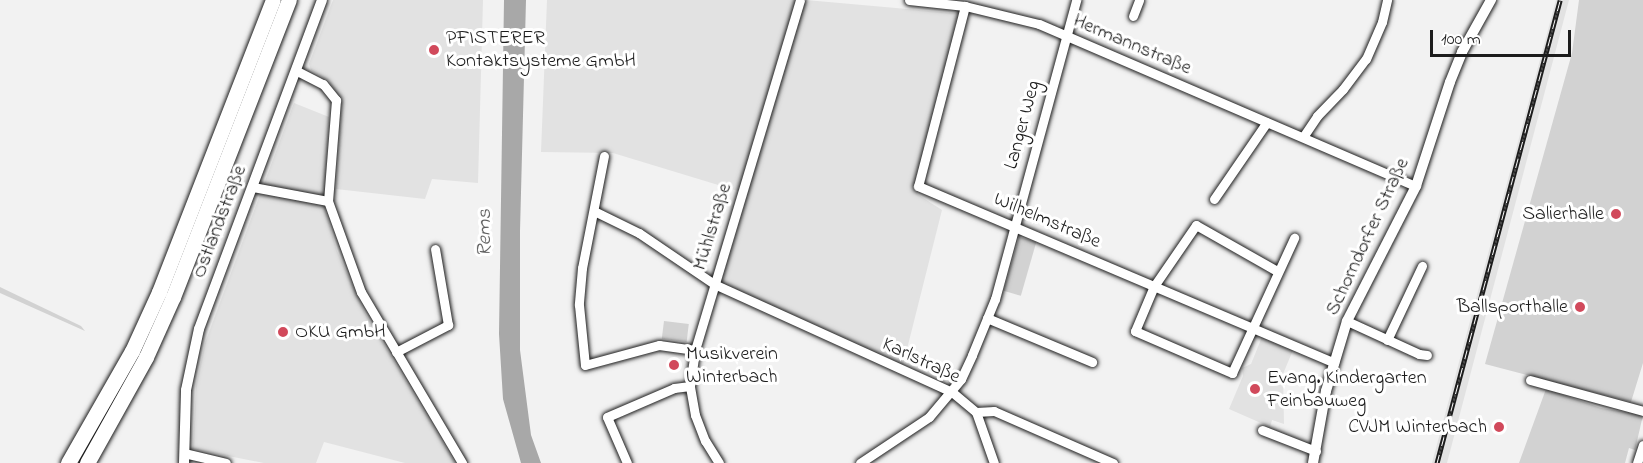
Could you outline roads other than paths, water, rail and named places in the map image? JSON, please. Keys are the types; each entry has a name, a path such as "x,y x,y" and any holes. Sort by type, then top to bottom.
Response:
{"highway":[{"path":"69,463 132,351 159,292 273,0"},
{"path":"87,463 141,366 173,297 289,0"}],"street":[{"name":"Ostlandstraße","path":"184,458 185,402 194,346 322,0"},
{"name":"Mühlstraße","path":"719,463 705,441 695,415 690,386 694,350 800,0"},
{"name":"Hermannstraße","path":"909,0 965,6 1039,24 1416,186"},
{"name":"Langer Weg","path":"860,463 929,417 951,392 968,363 987,318 1076,0"},
{"path":"1133,16 1139,0"},
{"path":"1303,137 1317,116 1343,89 1365,59 1382,22 1387,0"},
{"name":"Schorndorfer Straße","path":"1313,463 1334,363 1347,321 1416,186 1462,52 1491,0"},
{"name":"Wilhelmstraße","path":"965,6 918,186 1334,363"},
{"path":"297,71 323,84 336,100 328,201 361,292 462,463"},
{"path":"1214,199 1267,122"},
{"path":"604,156 582,268 579,305 585,365 659,345 694,350"},
{"path":"253,187 328,201"},
{"name":"Karlstraße","path":"594,211 639,233 714,285 951,392 976,412"},
{"path":"1277,271 1196,225 1154,286 1135,331 1232,372 1294,238"},
{"path":"396,352 448,325 435,249"},
{"path":"1387,340 1422,266"},
{"path":"987,318 1092,362"},
{"path":"1347,321 1387,340 1427,355"},
{"path":"1530,380 1643,411"},
{"path":"627,463 607,417 674,388 690,386"},
{"path":"994,463 976,412 994,411 1113,463"},
{"path":"1262,430 1316,451"},
{"path":"1637,463 1643,445"},
{"path":"184,458 226,463"}],"railway":[{"path":"1437,463 1560,0"}],"place":[{"name":"PFISTERER Kontaktsysteme GmbH","path":"434,50"},
{"name":"Salierhalle","path":"1616,214"},
{"name":"Ballsporthalle","path":"1580,307"},
{"name":"OKU GmbH","path":"283,332"},
{"name":"Musikverein Winterbach","path":"674,365"},
{"name":"Evang. Kindergarten Feinbauweg","path":"1255,389"},
{"name":"CVJM Winterbach","path":"1499,427"}],"water label":[{"name":"Rems","path":"485,233"}]}
